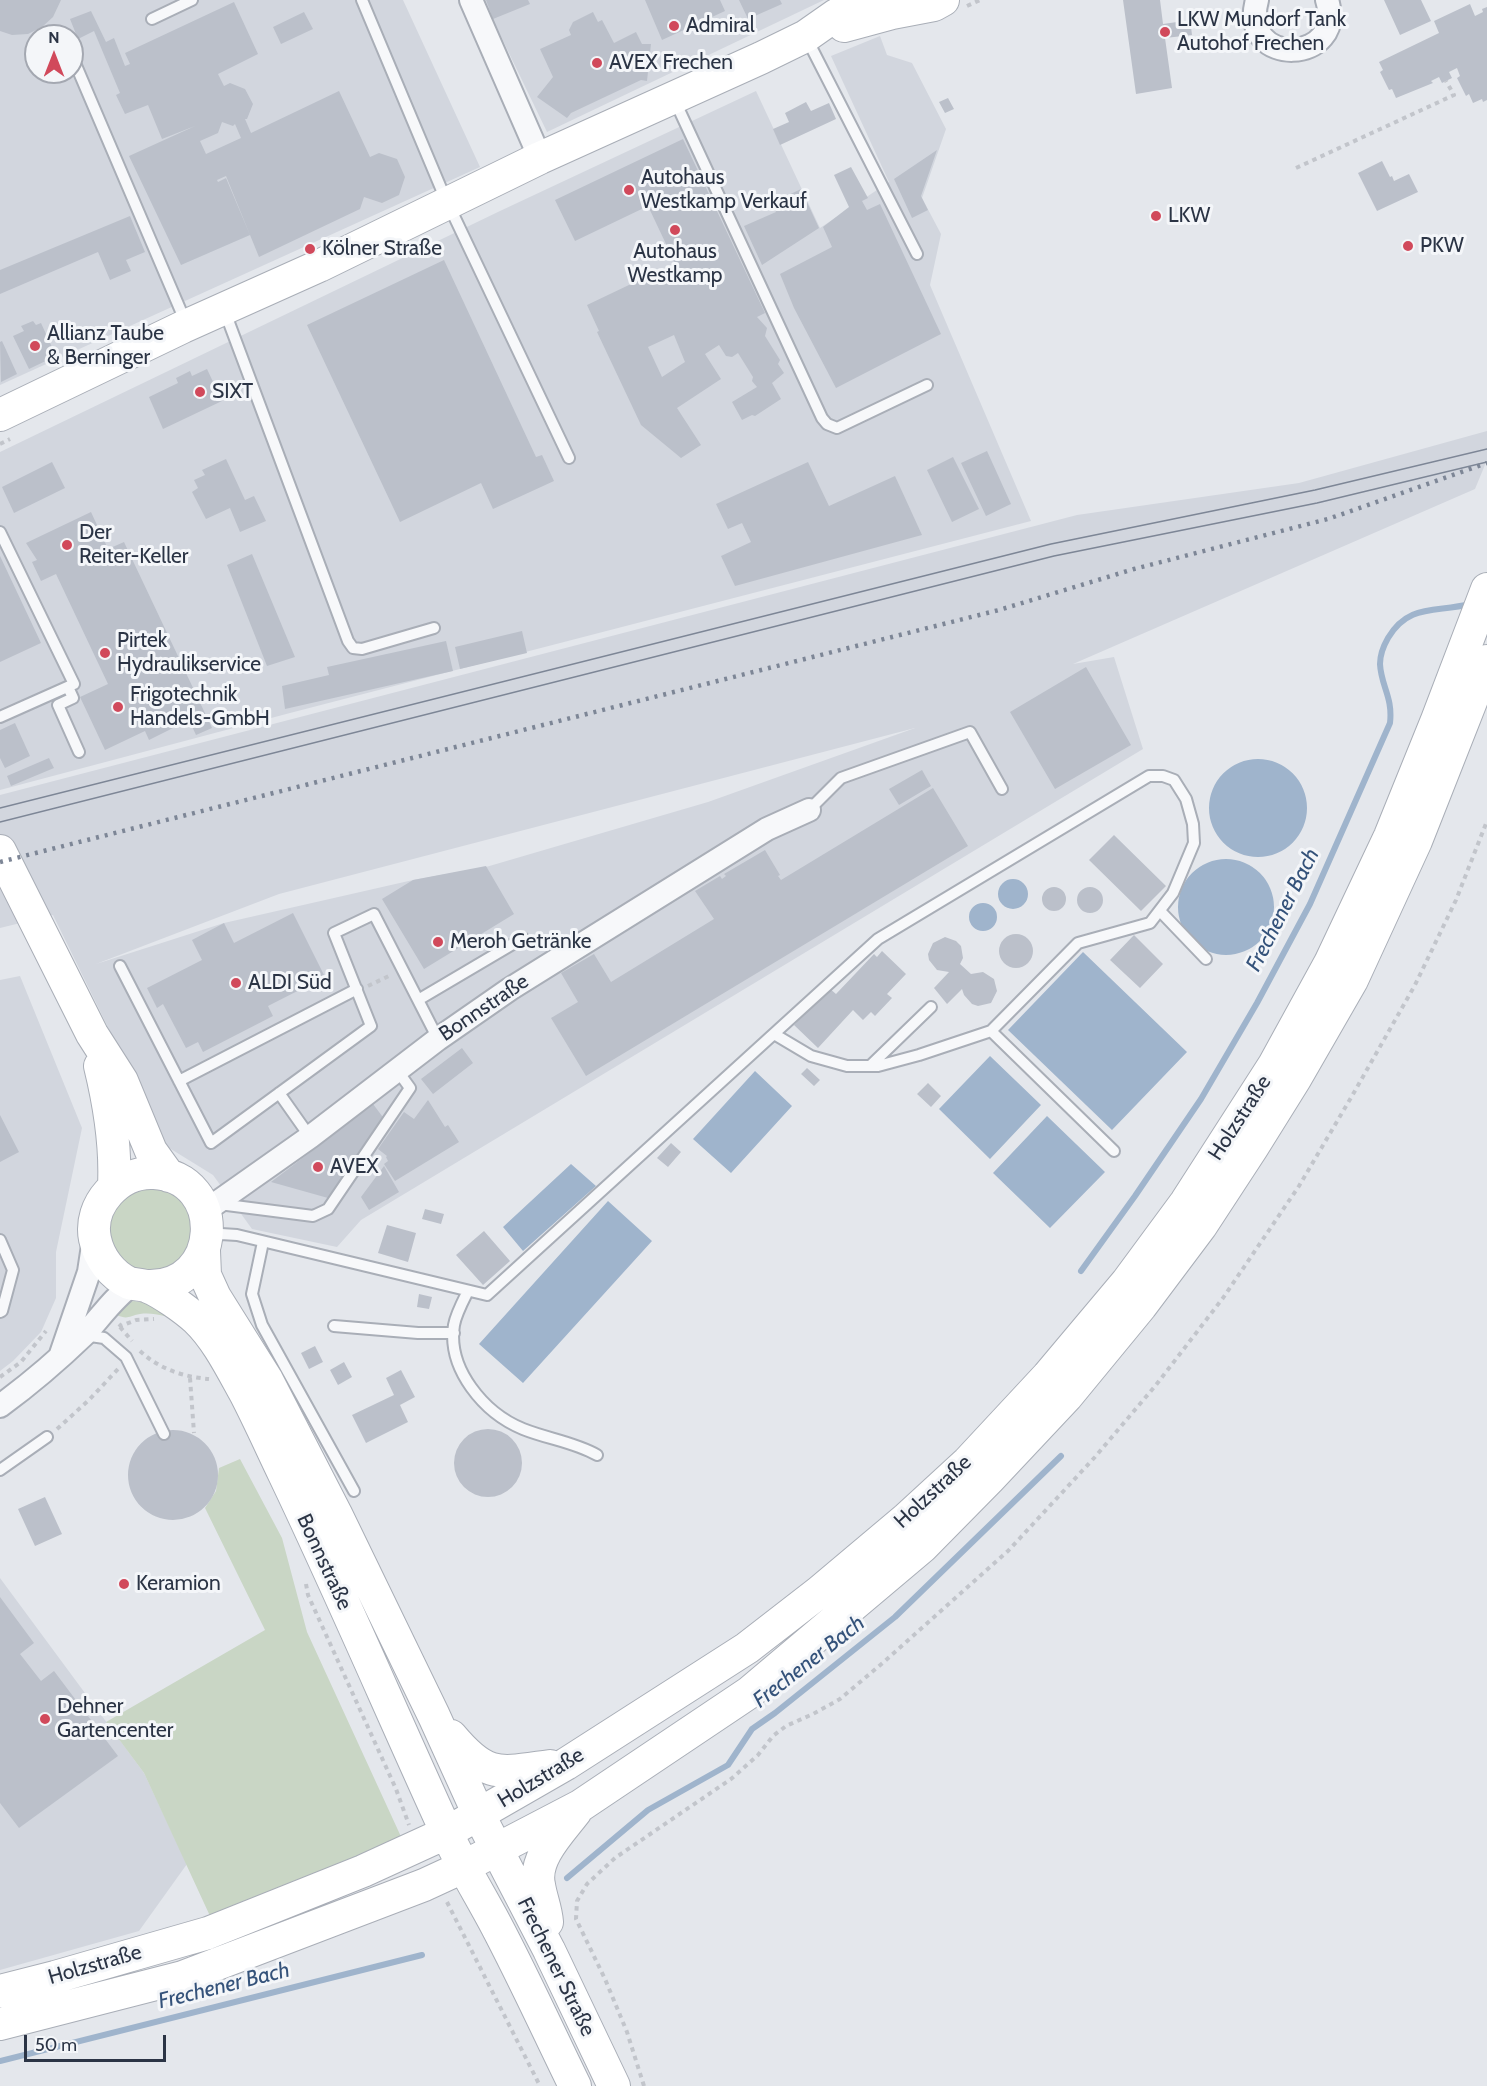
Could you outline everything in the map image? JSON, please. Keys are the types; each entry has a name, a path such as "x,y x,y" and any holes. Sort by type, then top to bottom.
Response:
{"main road":[{"path":"0,415 540,158 806,36 836,15 869,0"},
{"path":"806,36 891,13 934,5 943,0"},
{"name":"Holzstraße","path":"0,1991 208,1933 363,1871 433,1840 479,1815 566,1764 747,1648 818,1593 906,1519 968,1462 1048,1376 1127,1282 1186,1202 1274,1065 1330,963 1390,836 1476,622 1487,589"},
{"name":"Holzstraße","path":"0,2024 183,1977 449,1873 497,1849 580,1806 750,1692 922,1547 1067,1396 1201,1226 1252,1148 1352,980 1416,841 1487,661"},
{"path":"0,851 92,1034 123,1081 151,1151 169,1176"},
{"path":"92,1034 112,1116 114,1186"},
{"path":"154,1173 169,1176 184,1183 210,1207 206,1245 196,1265 185,1276 170,1283 140,1285 109,1269 99,1254 94,1238 98,1208 114,1186 127,1178 154,1173"},
{"name":"Bonnstraße","path":"206,1245 204,1275 215,1297 267,1380 336,1514 497,1849"},
{"name":"Bonnstraße","path":"140,1285 195,1318 216,1343 245,1394 314,1536 433,1840 449,1873"},
{"path":"434,1716 464,1751 479,1764 495,1770 509,1773 566,1764"},
{"path":"549,1950 546,1907 538,1883 540,1867 545,1854 580,1806"},
{"name":"Frechener Straße","path":"497,1849 549,1950 614,2086"},
{"name":"Frechener Straße","path":"449,1873 496,1926 575,2086"}],"street":[{"path":"471,0 540,158"},
{"path":"1257,0 1255,20 1258,31 1271,45 1290,51 1305,49 1316,43 1324,33 1329,18 1327,0"},
{"name":"Bonnstraße","path":"210,1207 310,1137 438,1039 510,988 767,829 809,810"},
{"path":"60,1355 89,1272 94,1238"},
{"path":"0,1406 38,1378 83,1335 120,1293 140,1285"}],"lane":[{"path":"152,19 192,0"},
{"path":"362,0 448,203 568,458"},
{"path":"806,36 917,254"},
{"path":"84,84 187,326"},
{"path":"674,98 817,407 827,423 837,428 927,386"},
{"path":"223,309 348,641 353,648 362,649 434,627"},
{"path":"0,532 74,684 0,717"},
{"path":"68,687 73,698 58,705 79,752"},
{"path":"809,810 841,778 970,732 1002,789"},
{"path":"206,1245 221,1234 237,1235 487,1295 878,939 1149,776 1163,776 1174,780 1186,799 1193,824 1194,843 1173,893 1150,923 1078,943 991,1031 878,1066 847,1066 812,1056 774,1034"},
{"path":"1160,910 1206,959"},
{"path":"120,966 211,1143 371,1026 334,933 374,914 438,1039"},
{"path":"418,1000 523,938"},
{"path":"179,1081 357,990"},
{"path":"870,1066 931,1007"},
{"path":"991,1031 1114,1151"},
{"path":"210,1207 313,1216 328,1209 410,1088 397,1070"},
{"path":"279,1093 310,1137"},
{"path":"0,1240 13,1270 0,1312"},
{"path":"263,1242 252,1294 262,1325 354,1491"},
{"path":"468,1291 454,1323 453,1351 469,1384 491,1410 520,1428 544,1437 581,1446 597,1455"},
{"path":"334,1326 418,1334 454,1333"},
{"path":"83,1335 104,1338 129,1361 164,1434"},
{"path":"0,1470 47,1437"}],"path":[{"path":"1296,168 1454,95 1446,81"},
{"path":"357,990 402,969"},
{"path":"105,1310 141,1352 156,1364 190,1378 211,1379"},
{"path":"121,1326 136,1320 164,1321"},
{"path":"0,1377 21,1362 49,1325"},
{"path":"47,1437 89,1400 105,1381 141,1352"},
{"path":"190,1378 194,1433"},
{"path":"305,1575 308,1595 396,1789 406,1820 433,1840"},
{"path":"449,1873 540,2086"},
{"path":"587,1884 577,1901 576,1919 605,1979 644,2086"}],"shaded area":[{"path":"0,0 403,0 480,167 0,385"},
{"path":"485,0 824,0 547,132"},
{"path":"880,36 887,55 912,63 946,129 922,198 941,234 930,285 1031,521 0,790 0,452 500,211 756,91 820,228 889,182 831,56"},
{"path":"1487,431 1487,460 1475,489 1073,664 1114,657 1143,749 361,1220 337,1247 252,1229 213,1175 166,1146 53,915 0,928 0,795 1077,515 1299,483","holes":["915,728 708,802 486,867 413,880 224,923 96,964 279,894"]},
{"path":"20,976 82,1128 56,1252 56,1298 41,1332 0,1371 0,980"},
{"path":"0,1578 144,1773 187,1864 139,1931 0,1970"}],"green space":[{"path":"142,1187 157,1188 171,1193 183,1202 190,1215 192,1244 175,1268 147,1276 111,1255 108,1213 116,1201"},
{"path":"134,1301 159,1305 181,1321 161,1315 140,1314 126,1317 116,1315 119,1303"},
{"path":"240,1459 282,1538 307,1632 403,1841 210,1916 144,1773 106,1722 265,1630 205,1508 216,1491 219,1468"}],"water":[{"path":"1258,759 1277,763 1293,773 1303,789 1307,808 1303,827 1293,843 1277,853 1258,857 1239,853 1223,843 1213,827 1209,808 1213,789 1223,773 1239,763"},
{"path":"1226,859 1244,863 1260,873 1270,889 1274,907 1270,925 1260,941 1244,951 1226,955 1208,951 1192,941 1182,925 1178,907 1182,889 1192,873 1208,863"},
{"path":"1013,879 1024,883 1028,894 1024,905 1013,909 1002,905 998,894 1002,883"},
{"path":"983,903 993,907 997,917 993,927 983,931 973,927 969,917 973,907"},
{"path":"1083,952 1187,1052 1112,1130 1008,1030"},
{"path":"990,1056 1041,1105 990,1159 939,1109"},
{"path":"755,1071 792,1106 731,1173 693,1139"},
{"path":"1047,1116 1105,1172 1050,1228 993,1173"},
{"path":"571,1164 596,1186 523,1251 503,1227"},
{"path":"608,1201 652,1241 523,1383 479,1344"}],"building":[{"path":"0,0 61,0 53,17 45,24 24,24 24,34 12,35 0,31"},
{"path":"486,0 528,0 530,4 493,19"},
{"name":"Admiral","path":"645,0 720,0 725,11 662,40"},
{"path":"739,0 780,0 782,4 748,19"},
{"path":"1123,0 1160,0 1163,24 1177,22 1178,29 1191,27 1192,35 1165,38 1172,88 1136,94"},
{"path":"1384,0 1421,0 1431,21 1400,35"},
{"path":"234,2 258,54 218,74 224,86 230,83 245,89 253,104 245,119 251,133 339,91 370,157 379,153 397,159 405,177 399,195 382,203 364,197 360,209 259,257 226,176 217,180 218,182 226,178 250,235 181,265 129,156 195,126 162,139 148,105 125,114 116,95 120,93 94,31 84,36 84,24 72,24 70,19 91,11 106,42 114,38 125,66 130,64 125,53","holes":["222,122 233,126 235,124 241,138 206,154 200,141 218,133"]},
{"path":"1470,4 1475,16 1487,7 1487,100 1483,102 1482,99 1473,103 1469,94 1466,96 1457,78 1460,76 1457,68 1449,72 1452,78 1442,83 1439,77 1431,81 1433,83 1396,98 1380,72 1383,70 1379,62 1439,33 1434,21"},
{"path":"304,12 313,29 281,44 273,27"},
{"path":"593,12 598,22 602,20 614,43 636,32 642,44 651,44 647,81 641,80 571,113 567,118 537,97 553,77 540,49 571,35 569,30 573,22"},
{"path":"948,98 954,109 945,113 939,102"},
{"path":"806,102 811,111 829,103 836,119 780,145 773,129 789,122 785,113"},
{"path":"683,139 765,313 757,317 767,328 765,336 780,360 778,364 784,373 772,383 781,399 755,416 752,415 742,420 732,402 757,387 738,353 732,357 726,356 719,345 705,354 721,379 677,408 701,445 681,458 641,425 597,332 599,331 587,305 675,263 648,206 575,241 555,200","holes":["674,335 685,362 662,377 648,347"]},
{"path":"937,150 921,196 928,210 912,218 894,179"},
{"path":"1382,161 1394,181 1409,174 1418,192 1377,211 1358,173"},
{"path":"851,167 868,198 862,201 867,210 880,204 941,334 836,388 794,308 780,274 832,247 823,227 849,207 834,175"},
{"path":"801,189 819,228 762,265 744,226 776,212 772,203"},
{"path":"130,216 145,252 126,260 131,271 110,280 98,252 0,294 0,270"},
{"path":"444,260 536,457 542,455 554,481 493,509 481,483 400,522 307,325"},
{"name":"Allianz Taube & Berninger","path":"33,321 36,325 41,323 56,356 29,369 13,336 24,331 21,326"},
{"path":"2,341 17,374 1,382 0,342"},
{"path":"207,369 222,401 163,429 149,397 178,383 176,378 190,371 192,376"},
{"path":"987,451 1011,504 986,516 961,463"},
{"path":"953,457 979,509 952,522 927,470"},
{"path":"226,459 245,500 254,496 266,521 240,532 230,508 206,519 192,492 198,488 194,480 205,475 202,470"},
{"path":"52,462 65,488 14,513 2,487"},
{"path":"808,462 829,506 895,476 922,535 735,586 721,556 751,542 742,523 728,529 716,504"},
{"path":"91,512 108,549 124,542 212,728 196,735 189,720 149,740 145,731 105,750 80,697 108,684 56,574 41,581 32,562 37,560 26,543"},
{"path":"252,554 295,657 267,666 227,565"},
{"path":"0,556 41,643 0,662"},
{"path":"522,631 527,653 460,669 455,647"},
{"path":"446,641 453,671 285,709 282,686 329,675 327,667"},
{"path":"1086,667 1131,745 1055,789 1010,712"},
{"path":"15,723 30,756 5,768 0,758 0,730"},
{"path":"49,758 54,768 11,786 7,776"},
{"path":"922,770 931,786 899,805 889,789"},
{"path":"933,788 968,846 586,1076 551,1018 578,1002 561,973 594,954 611,982 714,919 695,891 720,876 722,879 726,876 724,874 765,850 781,880"},
{"path":"1114,835 1166,886 1141,911 1089,860"},
{"name":"Meroh Getränke","path":"486,866 514,914 424,969 382,899 413,880"},
{"path":"1054,887 1059,888 1065,894 1065,904 1059,910 1054,911 1049,910 1043,904 1042,899 1043,894 1049,888"},
{"path":"1090,887 1099,891 1103,900 1099,909 1090,913 1081,909 1077,900 1081,891"},
{"name":"ALDI Süd","path":"293,913 325,977 268,1006 273,1016 203,1052 198,1042 186,1048 163,1004 157,1008 147,988 202,960 192,940 224,923 234,943"},
{"path":"1016,934 1028,939 1033,951 1028,963 1016,968 1004,963 999,951 1004,939"},
{"path":"1134,935 1163,964 1140,988 1110,960"},
{"path":"945,937 956,941 961,946 963,958 960,964 971,974 983,972 994,979 997,991 991,1003 978,1006 972,1004 962,989 947,1004 934,988 949,972 937,970 929,960 928,954 933,943"},
{"path":"882,951 906,974 887,994 892,998 875,1016 871,1012 863,1020 853,1010 818,1048 794,1025 829,988 836,994 874,954 877,957"},
{"path":"462,1048 473,1063 433,1094 421,1079"},
{"path":"807,1068 820,1080 814,1086 801,1074"},
{"path":"928,1083 941,1096 931,1107 917,1094"},
{"path":"370,1100 385,1120 328,1198 271,1182 329,1138 327,1135"},
{"path":"428,1100 445,1127 448,1125 459,1142 395,1181 384,1164 388,1161 387,1156 378,1149 404,1112 414,1119"},
{"path":"0,1115 19,1152 0,1162"},
{"path":"671,1143 681,1152 668,1167 657,1158"},
{"path":"384,1166 399,1192 369,1210 361,1197"},
{"path":"425,1209 444,1214 441,1224 422,1219"},
{"path":"387,1225 416,1233 408,1262 378,1253"},
{"path":"484,1231 510,1261 483,1285 456,1255"},
{"path":"419,1294 432,1297 429,1309 417,1307"},
{"path":"315,1346 323,1362 309,1369 301,1353"},
{"path":"344,1362 352,1377 338,1385 330,1370"},
{"path":"401,1370 415,1397 400,1405 408,1422 366,1443 352,1415 394,1395 386,1378"},
{"path":"488,1429 501,1431 512,1439 520,1450 522,1463 520,1476 512,1487 501,1495 488,1497 475,1495 464,1487 456,1476 454,1463 456,1450 464,1439 475,1431"},
{"path":"164,1430 182,1430 198,1437 211,1450 218,1466 218,1484 211,1500 198,1513 182,1520 164,1520 148,1513 135,1500 128,1484 128,1466 135,1450 148,1437"},
{"path":"45,1497 62,1534 35,1546 18,1509"},
{"name":"Dehner Gartencenter","path":"0,1597 34,1643 20,1654 41,1681 54,1671 118,1756 19,1828 0,1803"}],"waterway":[{"name":"Frechener Bach","path":"1081,1271 1201,1099 1257,1003 1310,904 1390,723 1390,706 1380,664 1382,651 1388,638 1396,627 1414,614 1470,604"},
{"name":"Frechener Bach","path":"567,1878 648,1810 728,1765 752,1729 895,1617 1061,1456"},
{"name":"Frechener Bach","path":"0,2061 422,1955"}],"tram line":[{"path":"0,808 1051,544 1315,490 1487,449"},
{"path":"0,822 1054,556 1317,503 1487,462"}],"railway":[{"path":"0,862 999,610 1134,569 1328,519 1487,463"}],"place":[{"name":"Admiral","path":"674,26"},
{"name":"LKW Mundorf Tank Autohof Frechen","path":"1165,32"},
{"name":"AVEX Frechen","path":"597,63"},
{"name":"Autohaus Westkamp Verkauf","path":"629,190"},
{"name":"LKW","path":"1156,216"},
{"name":"Autohaus Westkamp","path":"675,230"},
{"name":"PKW","path":"1408,246"},
{"name":"Kölner Straße","path":"310,249"},
{"name":"Allianz Taube & Berninger","path":"35,346"},
{"name":"SIXT","path":"200,392"},
{"name":"Der Reiter-Keller","path":"67,545"},
{"name":"Pirtek Hydraulikservice","path":"105,653"},
{"name":"Frigotechnik Handels-GmbH","path":"118,707"},
{"name":"Meroh Getränke","path":"438,942"},
{"name":"ALDI Süd","path":"236,983"},
{"name":"AVEX","path":"318,1167"},
{"name":"Keramion","path":"124,1584"},
{"name":"Dehner Gartencenter","path":"45,1719"}]}
